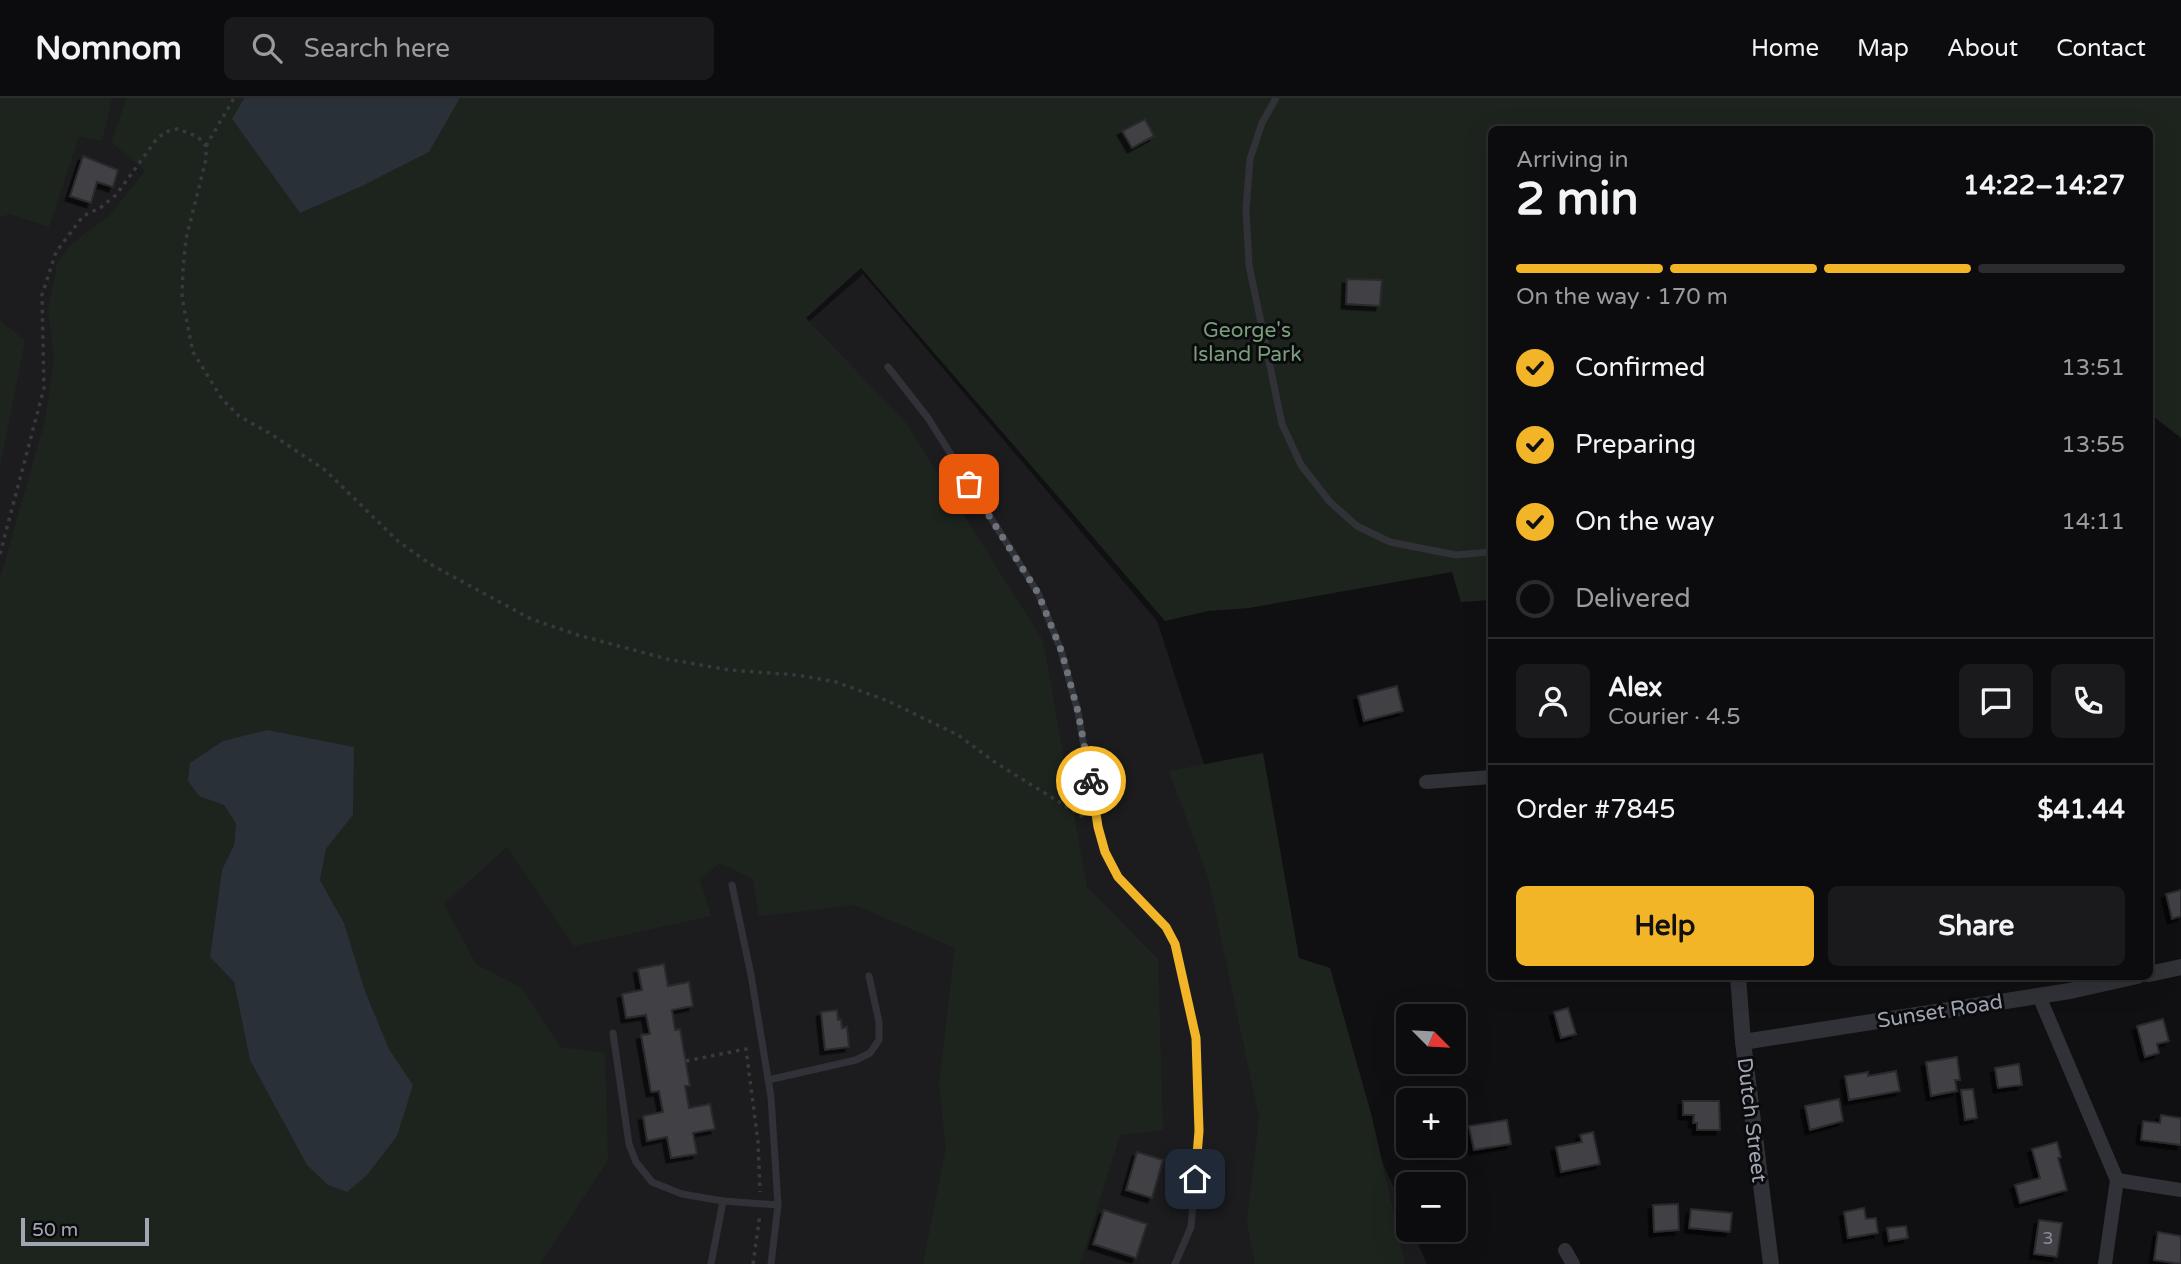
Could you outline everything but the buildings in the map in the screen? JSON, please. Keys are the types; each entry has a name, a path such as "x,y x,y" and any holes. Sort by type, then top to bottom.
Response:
{"street":[{"path":"1426,782 1488,777"},
{"path":"2153,973 2181,967"},
{"name":"Dutch Street","path":"1738,980 1743,1042 1771,1264"},
{"name":"Sunset Road","path":"1743,1042 2039,996 2117,980"},
{"path":"2039,996 2117,1180 2105,1264"},
{"path":"2117,1180 2181,1190"},
{"path":"1565,1250 1573,1264"}],"lane":[{"path":"1276,98 1262,123 1250,159 1246,209 1249,265 1282,424 1301,465 1330,502 1357,526 1390,542 1456,555 1488,552"},
{"path":"888,367 928,418 1038,593 1061,650 1078,712 1098,827 1105,852 1118,877 1166,927 1175,944 1196,1038 1199,1131 1191,1227 1175,1264"},
{"path":"732,885 751,975 771,1097 778,1205 771,1264"},
{"path":"768,1080 856,1060 870,1053 878,1040 879,1022 869,976"},
{"path":"612,1033 629,1144 636,1163 652,1182 682,1194 723,1201 778,1205"},
{"path":"711,1264 723,1201"}],"path":[{"path":"234,98 206,146 206,159 186,239 182,298 193,352 222,399 240,416 325,470 376,522 429,564 531,619 667,659 729,670 797,675 836,682 888,701 958,735 996,763 1098,827"},
{"path":"0,554 44,388 42,295 56,252 83,216 100,208 116,195 156,140 165,132 177,130 190,133 206,146"},
{"path":"686,1061 746,1049 758,1142 760,1194"},
{"path":"752,1264 760,1213"}],"shaded area":[{"path":"0,98 493,98 509,585 863,274 1157,621 1204,764 1241,815 1363,1118 1396,1193 1396,1242 1417,1242 1427,1264 0,1264"},
{"path":"244,98 460,98 429,152 300,213 232,119"},
{"path":"267,730 354,747 353,815 326,849 320,880 344,923 365,991 389,1049 413,1085 397,1136 367,1175 347,1192 328,1185 307,1165 250,1060 234,982 210,957 222,870 234,845 236,824 224,805 199,796 188,781 190,763 223,741"}],"green space":[{"path":"0,98 112,98 102,141 79,136 49,227 9,214 0,217"},
{"name":"George's Island Park","path":"127,98 244,98 232,119 300,213 429,152 460,98 2181,98 2181,438 2153,416 2153,126 1488,126 1488,600 1461,602 1452,572 1249,608 1208,611 1165,621 861,268 806,318 906,423 1043,641 1087,887 1158,959 1163,1130 1120,1135 1080,1264 923,1264 946,1148 939,1083 955,948 855,905 759,916 753,879 720,863 700,879 711,916 574,946 507,847 444,904 476,964 522,988 560,1047 605,1053 608,1160 540,1264 0,1264 0,579 45,421 54,360 48,311 57,264 71,244 109,216 145,171 111,142","holes":["313,740 354,747 353,815 326,849 320,880 344,923 365,991 389,1049 413,1085 250,1060 234,982 210,957 222,870 234,845 236,824 224,805"]},
{"path":"0,321 25,340 0,467"},
{"path":"1263,753 1299,958 1330,968 1372,1117 1396,1224 1396,1242 1400,1242 1405,1264 1255,1264 1247,1223 1259,1117 1208,877 1169,771"}],"way so far":[{"path":"969,484 1038,593 1067,671 1091,781"}],"route":[{"path":"1091,781 1105,852 1118,877 1166,927 1175,944 1196,1038 1199,1131 1195,1179"}]}
